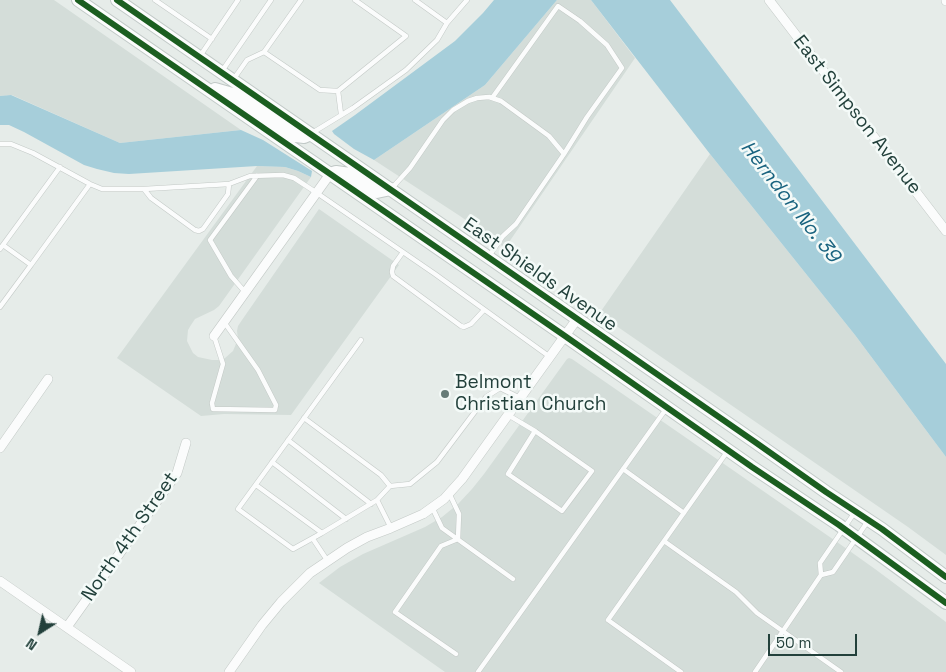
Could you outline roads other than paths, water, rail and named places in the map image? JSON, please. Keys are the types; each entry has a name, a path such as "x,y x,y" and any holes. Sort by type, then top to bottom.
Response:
{"main road":[{"name":"East Shields Avenue","path":"78,0 856,538 946,603"},
{"name":"East Shields Avenue","path":"116,0 856,511 946,577"},
{"path":"205,87 236,95 296,136 304,137 311,134"},
{"path":"330,174 336,172 350,174 377,192 391,189"}],"street":[{"name":"East Simpson Avenue","path":"769,0 946,231"},
{"path":"214,336 330,174"},
{"path":"229,672 280,602 310,573 347,548 367,537 423,514 444,499 462,479 577,319"},
{"path":"0,448 48,379"},
{"name":"North 4th Street","path":"67,627 177,473 186,443"},
{"path":"0,581 131,672"}],"lane":[{"path":"155,0 212,39"},
{"path":"199,57 238,0"},
{"path":"221,72 271,0"},
{"path":"233,81 247,60 264,52 301,0"},
{"path":"264,52 320,90 338,91 406,36 355,0"},
{"path":"416,0 447,23"},
{"path":"311,134 353,108 406,70 437,40 447,23 467,0"},
{"path":"488,258 503,236 516,224 622,68 608,45 580,20 558,6 492,98"},
{"path":"338,91 341,114"},
{"path":"391,189 410,168 443,120 453,110 477,98 492,98 501,101 549,136 564,154"},
{"path":"0,144 11,144 33,153 102,189 144,189 229,184 250,176 294,178 403,252 550,357"},
{"path":"30,265 1,247 60,167"},
{"path":"245,292 231,276 210,240 257,176"},
{"path":"0,307 90,184"},
{"path":"144,189 151,198 199,231 203,229 228,194 229,184"},
{"path":"403,252 393,266 393,276 461,326 471,324 484,310"},
{"path":"214,336 223,364 212,403 213,409 275,410 276,405 258,370 224,322"},
{"path":"361,340 238,509 293,549 377,500 390,486 410,484 437,462 486,397 500,388 520,398"},
{"path":"478,672 667,408"},
{"path":"508,415 535,431 592,471 562,511 508,474 535,431"},
{"path":"304,418 381,475 390,486"},
{"path":"288,440 370,504"},
{"path":"680,672 608,620 728,450"},
{"path":"272,462 346,519"},
{"path":"623,469 684,513"},
{"path":"256,485 322,533"},
{"path":"449,493 459,514 458,539"},
{"path":"377,500 392,528"},
{"path":"432,507 442,528 513,579"},
{"path":"822,575 820,563 856,511"},
{"path":"755,672 822,575 833,572 868,520"},
{"path":"313,539 327,560"},
{"path":"456,654 395,612 441,546 458,539"},
{"path":"664,541 736,592 757,613 841,672"}],"water":[{"path":"494,0 557,0 485,85 374,160 354,149 334,134 332,131 455,41"},
{"name":"Herndon No. 39","path":"591,0 670,0 946,364 946,457 855,335 710,154"},
{"path":"11,95 120,143 241,130 263,140 312,171 311,177 285,167 257,166 129,174 97,169 84,165 9,125 0,125 0,96"}],"place":[{"name":"Belmont Christian Church","path":"445,394"}]}
